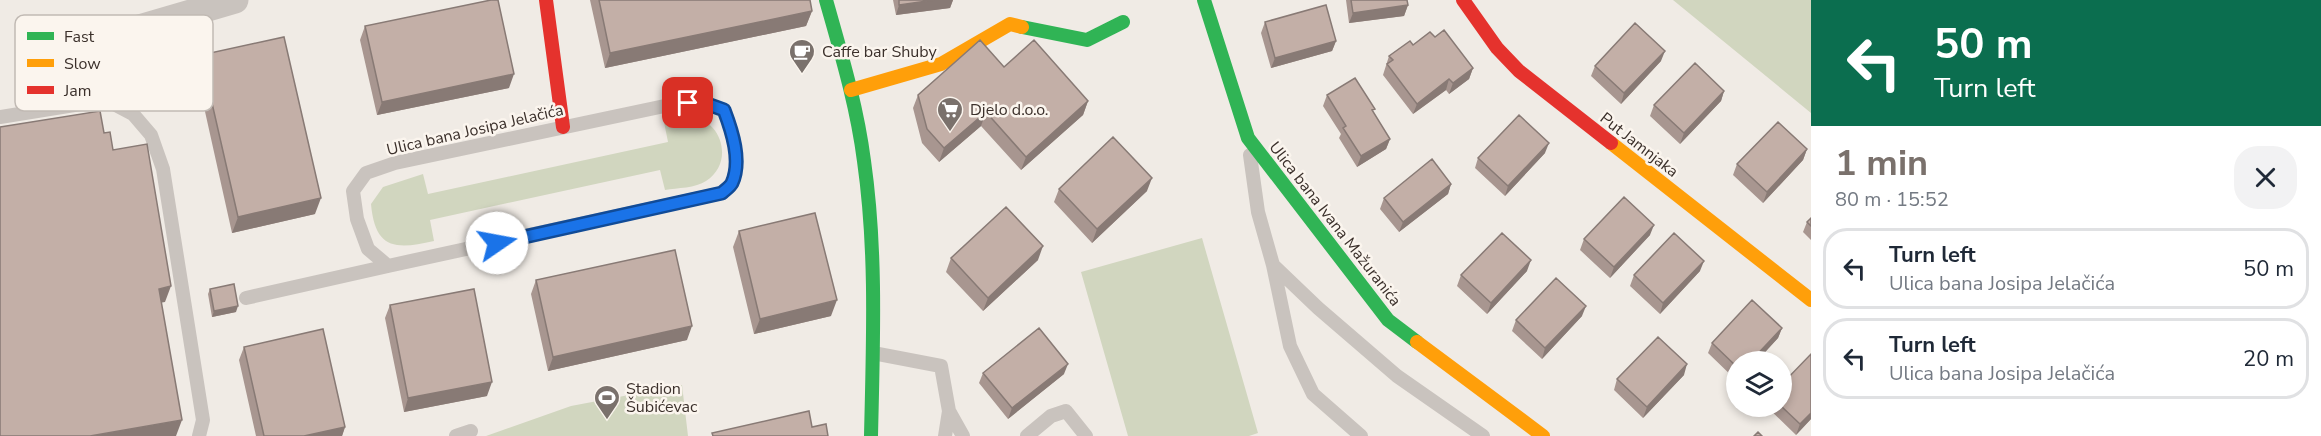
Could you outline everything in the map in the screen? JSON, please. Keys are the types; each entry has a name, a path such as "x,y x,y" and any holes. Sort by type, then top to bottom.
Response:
{"street":[{"path":"184,15 235,0"},
{"path":"546,0 563,127"},
{"path":"826,0 851,90 867,180 874,304 871,436"},
{"name":"Ulica bana Ivana Mažuranića","path":"1204,0 1248,138 1388,320 1543,436"},
{"name":"Put Jamnjaka","path":"1463,0 1497,48 1519,71 1811,300"},
{"path":"851,90 941,64 1010,24 1087,40 1123,22"}],"lane":[{"name":"Ulica bana Josipa Jelačića","path":"702,102 724,110 733,133 736,164 732,184 722,193 388,266 368,249 357,219 353,191 366,173 395,163 674,104 702,102"},
{"path":"0,117 37,111"},
{"path":"127,111 133,114 151,135 162,169 187,308 203,420 199,436"},
{"path":"1248,138 1258,212 1274,265 1290,346 1313,394 1361,436"},
{"path":"1274,265 1318,308 1397,376 1483,436"},
{"path":"246,298 388,266"},
{"path":"873,353 941,366 949,411 963,436"},
{"path":"945,436 949,411"},
{"path":"1027,436 1051,416 1066,411 1086,436"},
{"path":"456,436 471,431"}],"green space":[{"path":"1673,0 1811,0 1811,113"},
{"path":"689,116 710,125 721,142 722,153 715,173 697,185 665,190 660,170 430,220 434,241 420,244 389,243 382,238 373,219 371,204 383,187 423,174 428,194 668,142 664,122"},
{"path":"1202,238 1258,433 1249,436 1128,436 1081,272"},
{"name":"Stadion Šubićevac","path":"682,385 688,436 486,436 571,406"}],"building":[{"path":"498,0 514,74 382,102 365,26"},
{"path":"599,0 810,0 812,11 610,53"},
{"path":"899,0 934,0 899,5"},
{"path":"1351,0 1407,0 1408,5 1353,13"},
{"path":"1326,5 1336,41 1275,58 1265,22"},
{"path":"1635,23 1665,51 1624,93 1595,66"},
{"path":"1444,30 1473,68 1453,83 1449,79 1417,104 1387,64 1393,60 1389,56 1410,41 1413,45 1430,32 1435,37"},
{"path":"284,37 321,198 238,217 213,108 213,52"},
{"path":"980,40 1004,67 1034,40 1088,101 1026,157 986,112 944,148 927,129 918,95"},
{"path":"1695,63 1724,91 1684,133 1654,105"},
{"path":"1355,78 1375,109 1372,110 1390,139 1361,156 1343,128 1346,126 1327,95"},
{"path":"100,111 104,133 110,132 113,150 147,144 171,286 159,289 182,420 90,436 0,436 0,127"},
{"path":"1519,115 1549,143 1508,186 1478,158"},
{"path":"1778,122 1807,149 1767,192 1737,164"},
{"path":"1113,137 1152,178 1097,229 1059,189"},
{"path":"1432,159 1451,184 1403,222 1384,198"},
{"path":"1624,197 1654,225 1614,267 1584,239"},
{"path":"1006,207 1043,246 988,298 951,258"},
{"path":"815,213 837,300 760,319 739,231"},
{"path":"1502,233 1531,260 1491,303 1461,275"},
{"path":"1674,233 1704,261 1663,303 1634,275"},
{"path":"675,250 692,326 553,357 536,280"},
{"path":"1556,278 1586,306 1545,348 1516,320"},
{"path":"234,284 238,306 214,311 210,289"},
{"path":"474,289 492,382 408,398 390,305"},
{"path":"1752,300 1782,328 1760,351 1726,351 1726,356 1712,343"},
{"path":"1039,328 1068,364 1012,408 983,373"},
{"path":"323,329 345,427 304,436 264,436 244,347"},
{"path":"1658,337 1687,364 1647,407 1617,379"},
{"path":"1811,354 1811,413 1800,424 1792,416 1792,374"},
{"path":"809,411 812,427 826,424 828,436 713,436 712,433"}],"traffic: fast":[{"path":"826,0 853,100 868,195 873,299 871,436"},
{"path":"1204,0 1248,138 1388,320 1417,342"},
{"path":"1022,27 1087,40 1123,22"}],"traffic: slow":[{"path":"851,90 941,64 1010,24 1022,27"},
{"path":"1611,143 1811,300"},
{"path":"1417,342 1543,436"}],"traffic: jam":[{"path":"546,0 563,127"},
{"path":"1463,0 1497,48 1519,71 1611,143"}],"place":[{"name":"Caffe bar Shuby","path":"802,75"},
{"name":"Djelo d.o.o.","path":"950,133"},
{"name":"Stadion Šubićevac","path":"607,421"}],"route":[{"path":"497,243 722,193 732,184 736,164 733,133 724,110 702,102 688,103"}]}
